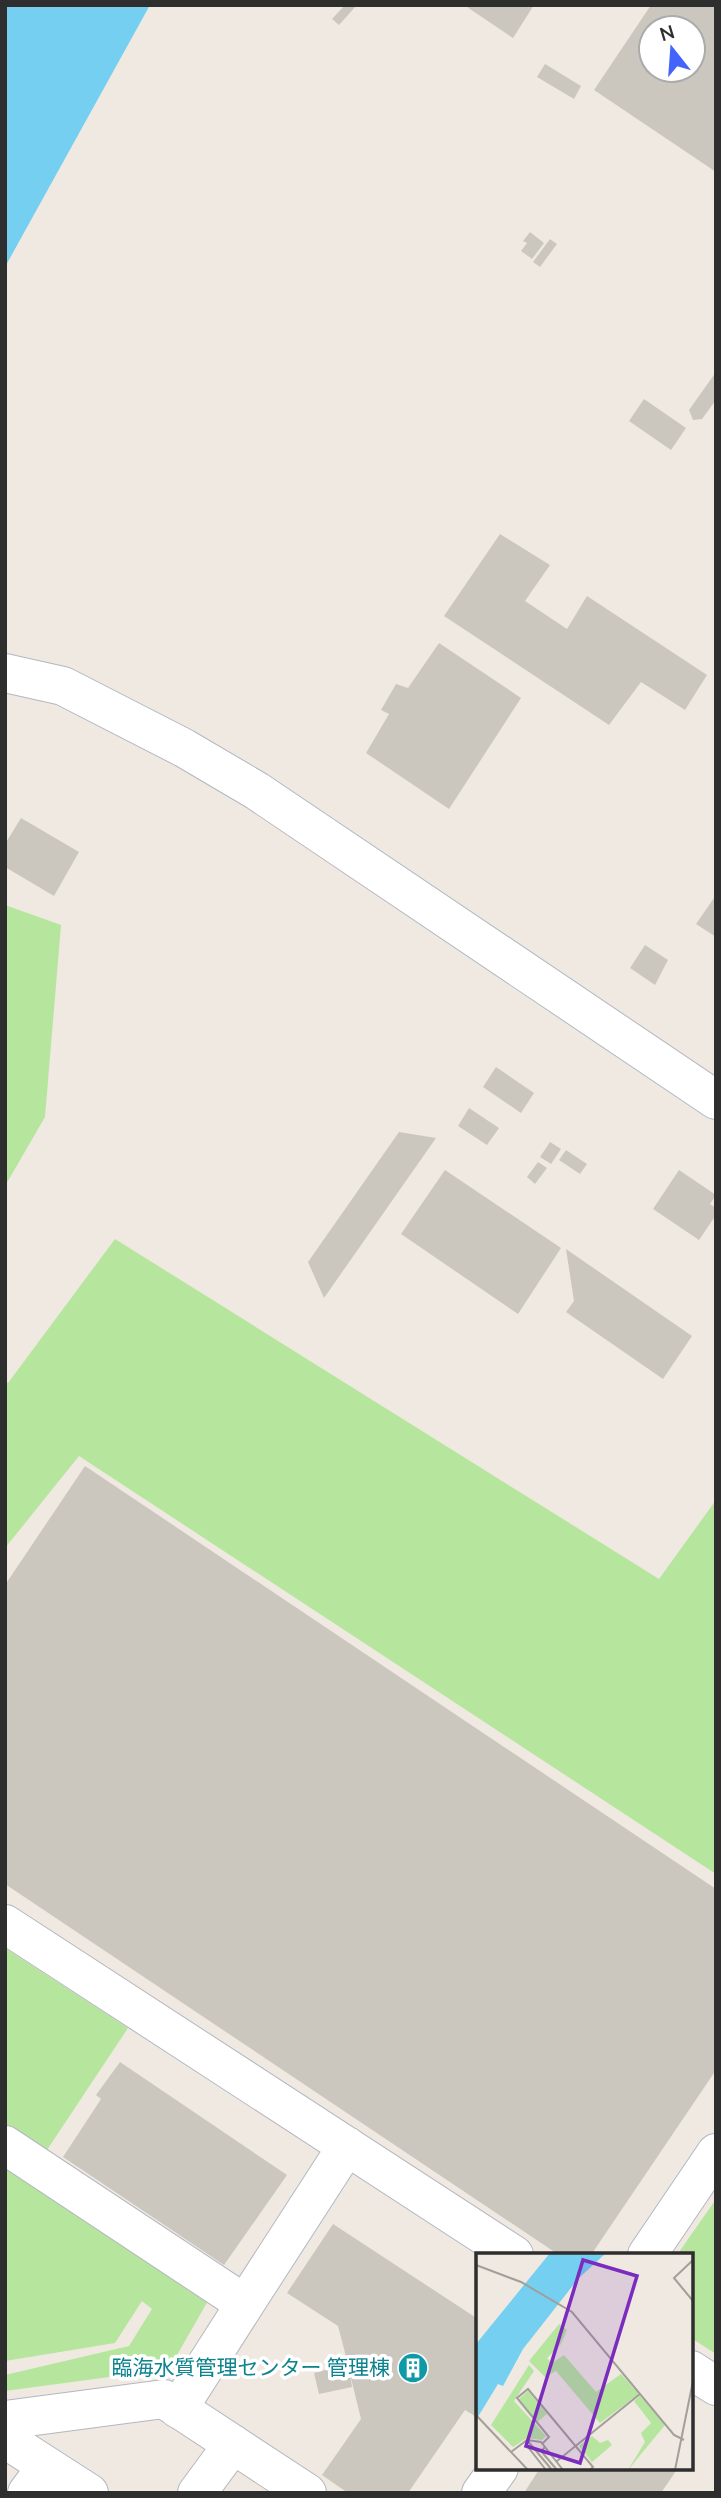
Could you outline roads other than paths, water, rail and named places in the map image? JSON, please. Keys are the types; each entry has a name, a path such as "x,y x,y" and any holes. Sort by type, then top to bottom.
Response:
{"street":[{"path":"5,673 62,686 184,748 257,791 716,1100"},
{"path":"5,1924 511,2253"},
{"path":"5,2145 245,2304"},
{"path":"178,2409 347,2146"},
{"path":"648,2253 716,2153"},
{"path":"693,2371 716,2386"},
{"path":"5,2420 164,2399 307,2493"},
{"path":"5,2439 37,2479 89,2493"},
{"path":"197,2493 233,2444"},
{"path":"481,2493 498,2470"}],"water":[{"path":"5,5 150,5 5,267"}],"place":[{"name":"臨海水質管理センター 管理棟","path":"413,2368"}]}
